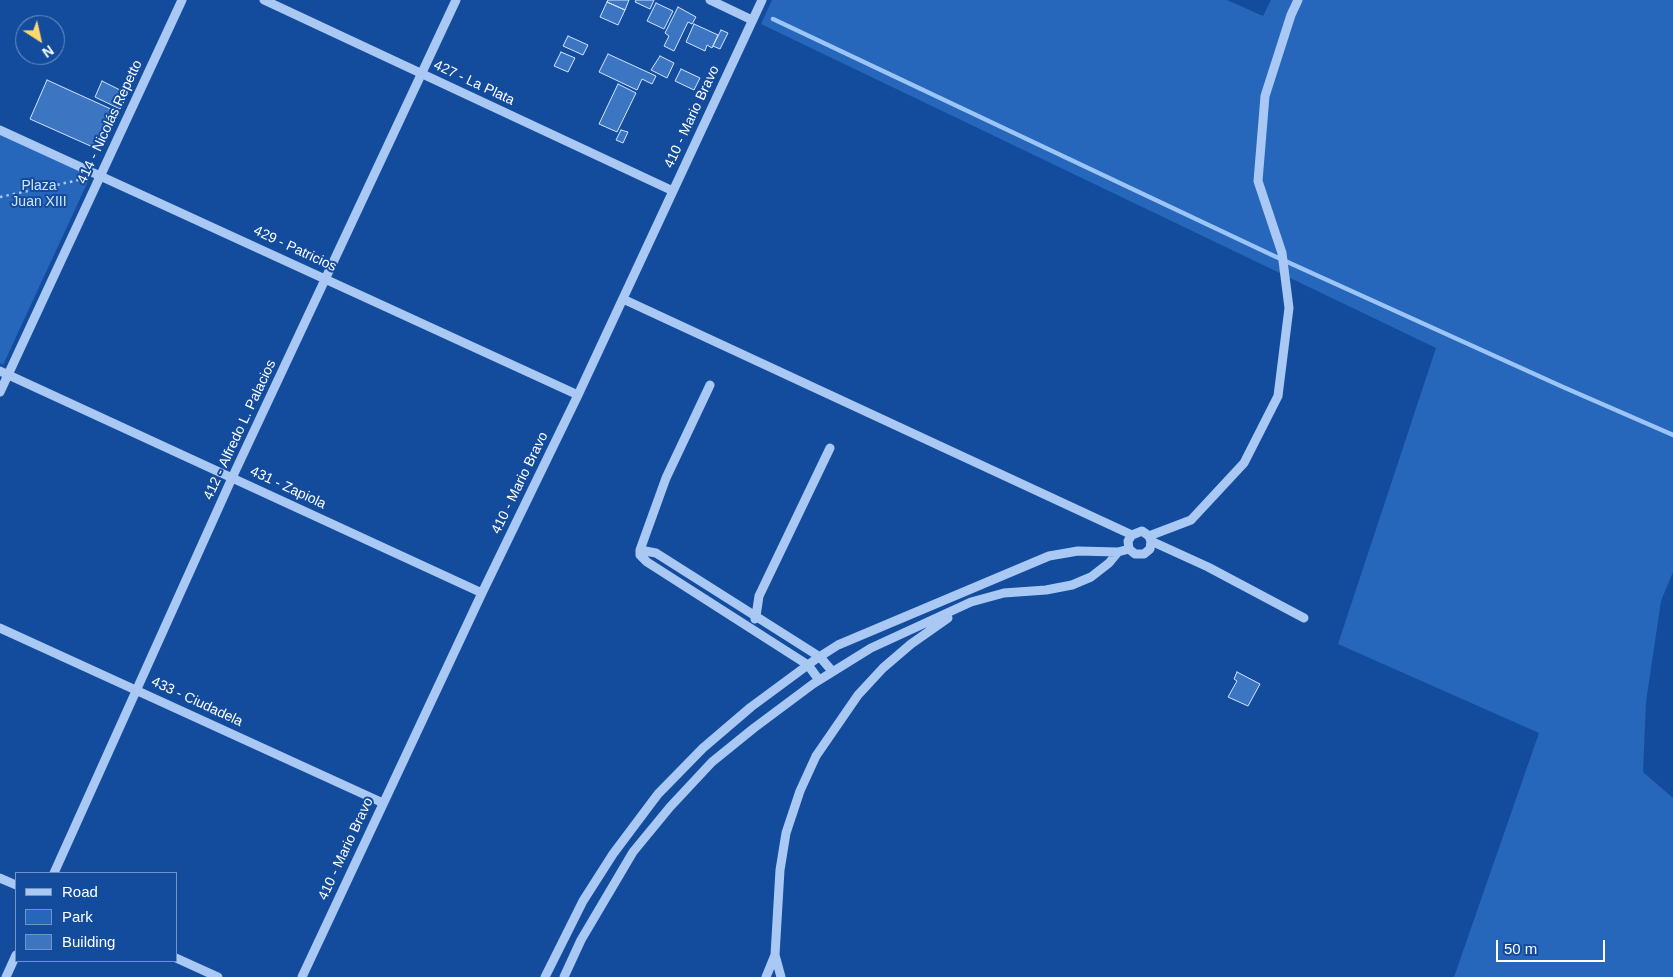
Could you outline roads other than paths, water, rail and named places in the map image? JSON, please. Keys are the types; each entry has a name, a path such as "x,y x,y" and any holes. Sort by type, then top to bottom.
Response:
{"street":[{"name":"414 - Nicolás Repetto","path":"0,392 4,373 182,0"},
{"name":"427 - La Plata","path":"264,0 673,191"},
{"name":"412 - Alfredo L. Palacios","path":"54,872 232,478 456,0"},
{"path":"710,0 752,20"},
{"name":"410 - Mario Bravo","path":"302,977 482,593 578,395 762,0"},
{"path":"1150,538 1191,520 1244,463 1278,396 1289,308 1282,253 1258,181 1265,96 1291,15 1298,0"},
{"name":"429 - Patricios","path":"0,130 578,395"},
{"path":"623,299 1132,535"},
{"name":"431 - Zapiola","path":"4,373 482,593"},
{"path":"710,386 666,478 640,550 640,555 647,562 808,666 819,680"},
{"path":"748,627 756,616 759,596 830,448"},
{"path":"1150,538 1150,549 1144,554 1135,554 1129,549 1128,541 1132,535 1142,532 1150,538 1304,618"},
{"path":"545,977 583,901 613,854 658,794 702,748 751,707 838,645 1049,556 1078,551 1118,552 1129,549"},
{"path":"640,550 656,553 756,616 820,657 832,672"},
{"path":"564,977 581,940 633,852 670,807 712,762 754,728 819,680 870,648 971,602 1004,593 1046,590 1072,585 1091,577 1109,563 1118,552"},
{"path":"969,590 971,602"},
{"path":"781,977 775,955 780,870 786,832 800,791 816,756 858,695 883,668 911,644 971,602"},
{"name":"433 - Ciudadela","path":"0,628 383,802"},
{"path":"0,878 15,885"},
{"path":"766,977 775,955"},
{"path":"6,977 15,957"},
{"path":"178,959 218,977"}],"waterway":[{"path":"773,19 1272,255 1673,435"}],"park label":[{"name":"Plaza Juan XIII","path":"39,194"}]}
